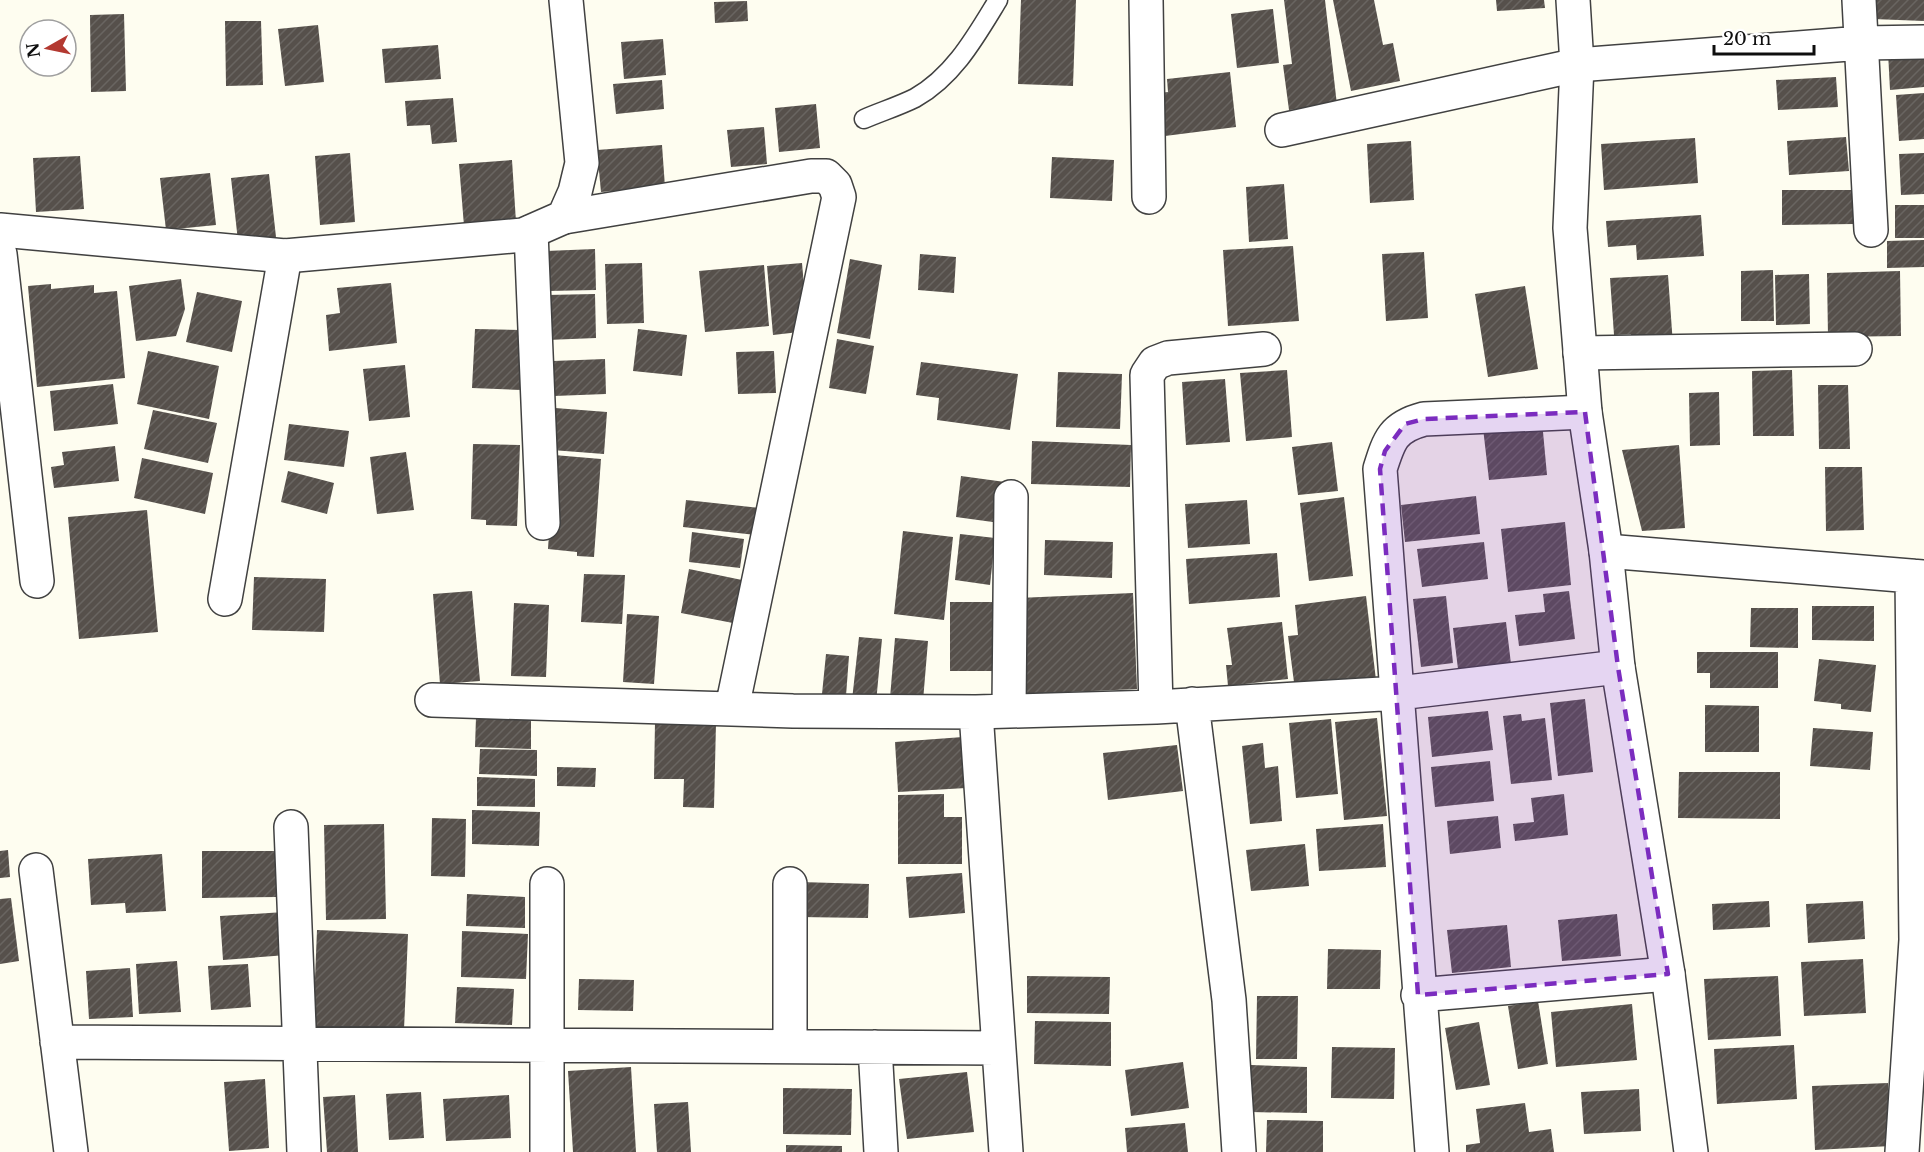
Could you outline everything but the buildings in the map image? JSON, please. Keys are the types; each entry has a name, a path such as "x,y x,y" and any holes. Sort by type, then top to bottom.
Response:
{"street":[{"path":"564,217 575,192 582,163 566,0"},
{"path":"1146,0 1149,197"},
{"path":"1573,0 1577,65 1570,228 1585,412 1606,551 1618,667 1668,974 1691,1152"},
{"path":"1859,0 1871,230"},
{"path":"1282,130 1577,65 1862,43 1924,42"},
{"path":"0,230 285,256 524,235 564,217 811,176 826,176 835,185 839,197 732,708"},
{"path":"531,232 543,523"},
{"path":"0,254 37,581"},
{"path":"225,599 285,256"},
{"path":"1156,707 1147,375 1155,363 1168,358 1264,348"},
{"path":"1580,352 1855,349"},
{"path":"1432,1152 1418,996 1399,693 1380,469 1394,435 1405,424 1424,419 1585,412"},
{"path":"1009,710 1011,497"},
{"path":"1606,551 1918,577 1920,940 1902,1152"},
{"path":"432,700 975,712 1156,707 1399,693 1618,667"},
{"path":"1192,704 1228,1000 1239,1152"},
{"path":"975,712 1006,1152"},
{"path":"291,827 304,1152"},
{"path":"36,870 70,1152"},
{"path":"547,884 547,1152"},
{"path":"790,884 790,1046"},
{"path":"1418,996 1668,974"},
{"path":"57,1042 546,1043 997,1048"},
{"path":"875,1047 881,1152"}],"lane":[{"path":"864,119 916,97 942,76 966,52 998,0"}],"highlighted area":[{"path":"1585,412 1618,667 1668,974 1418,995 1380,469 1385,451 1405,424 1424,419"}]}
